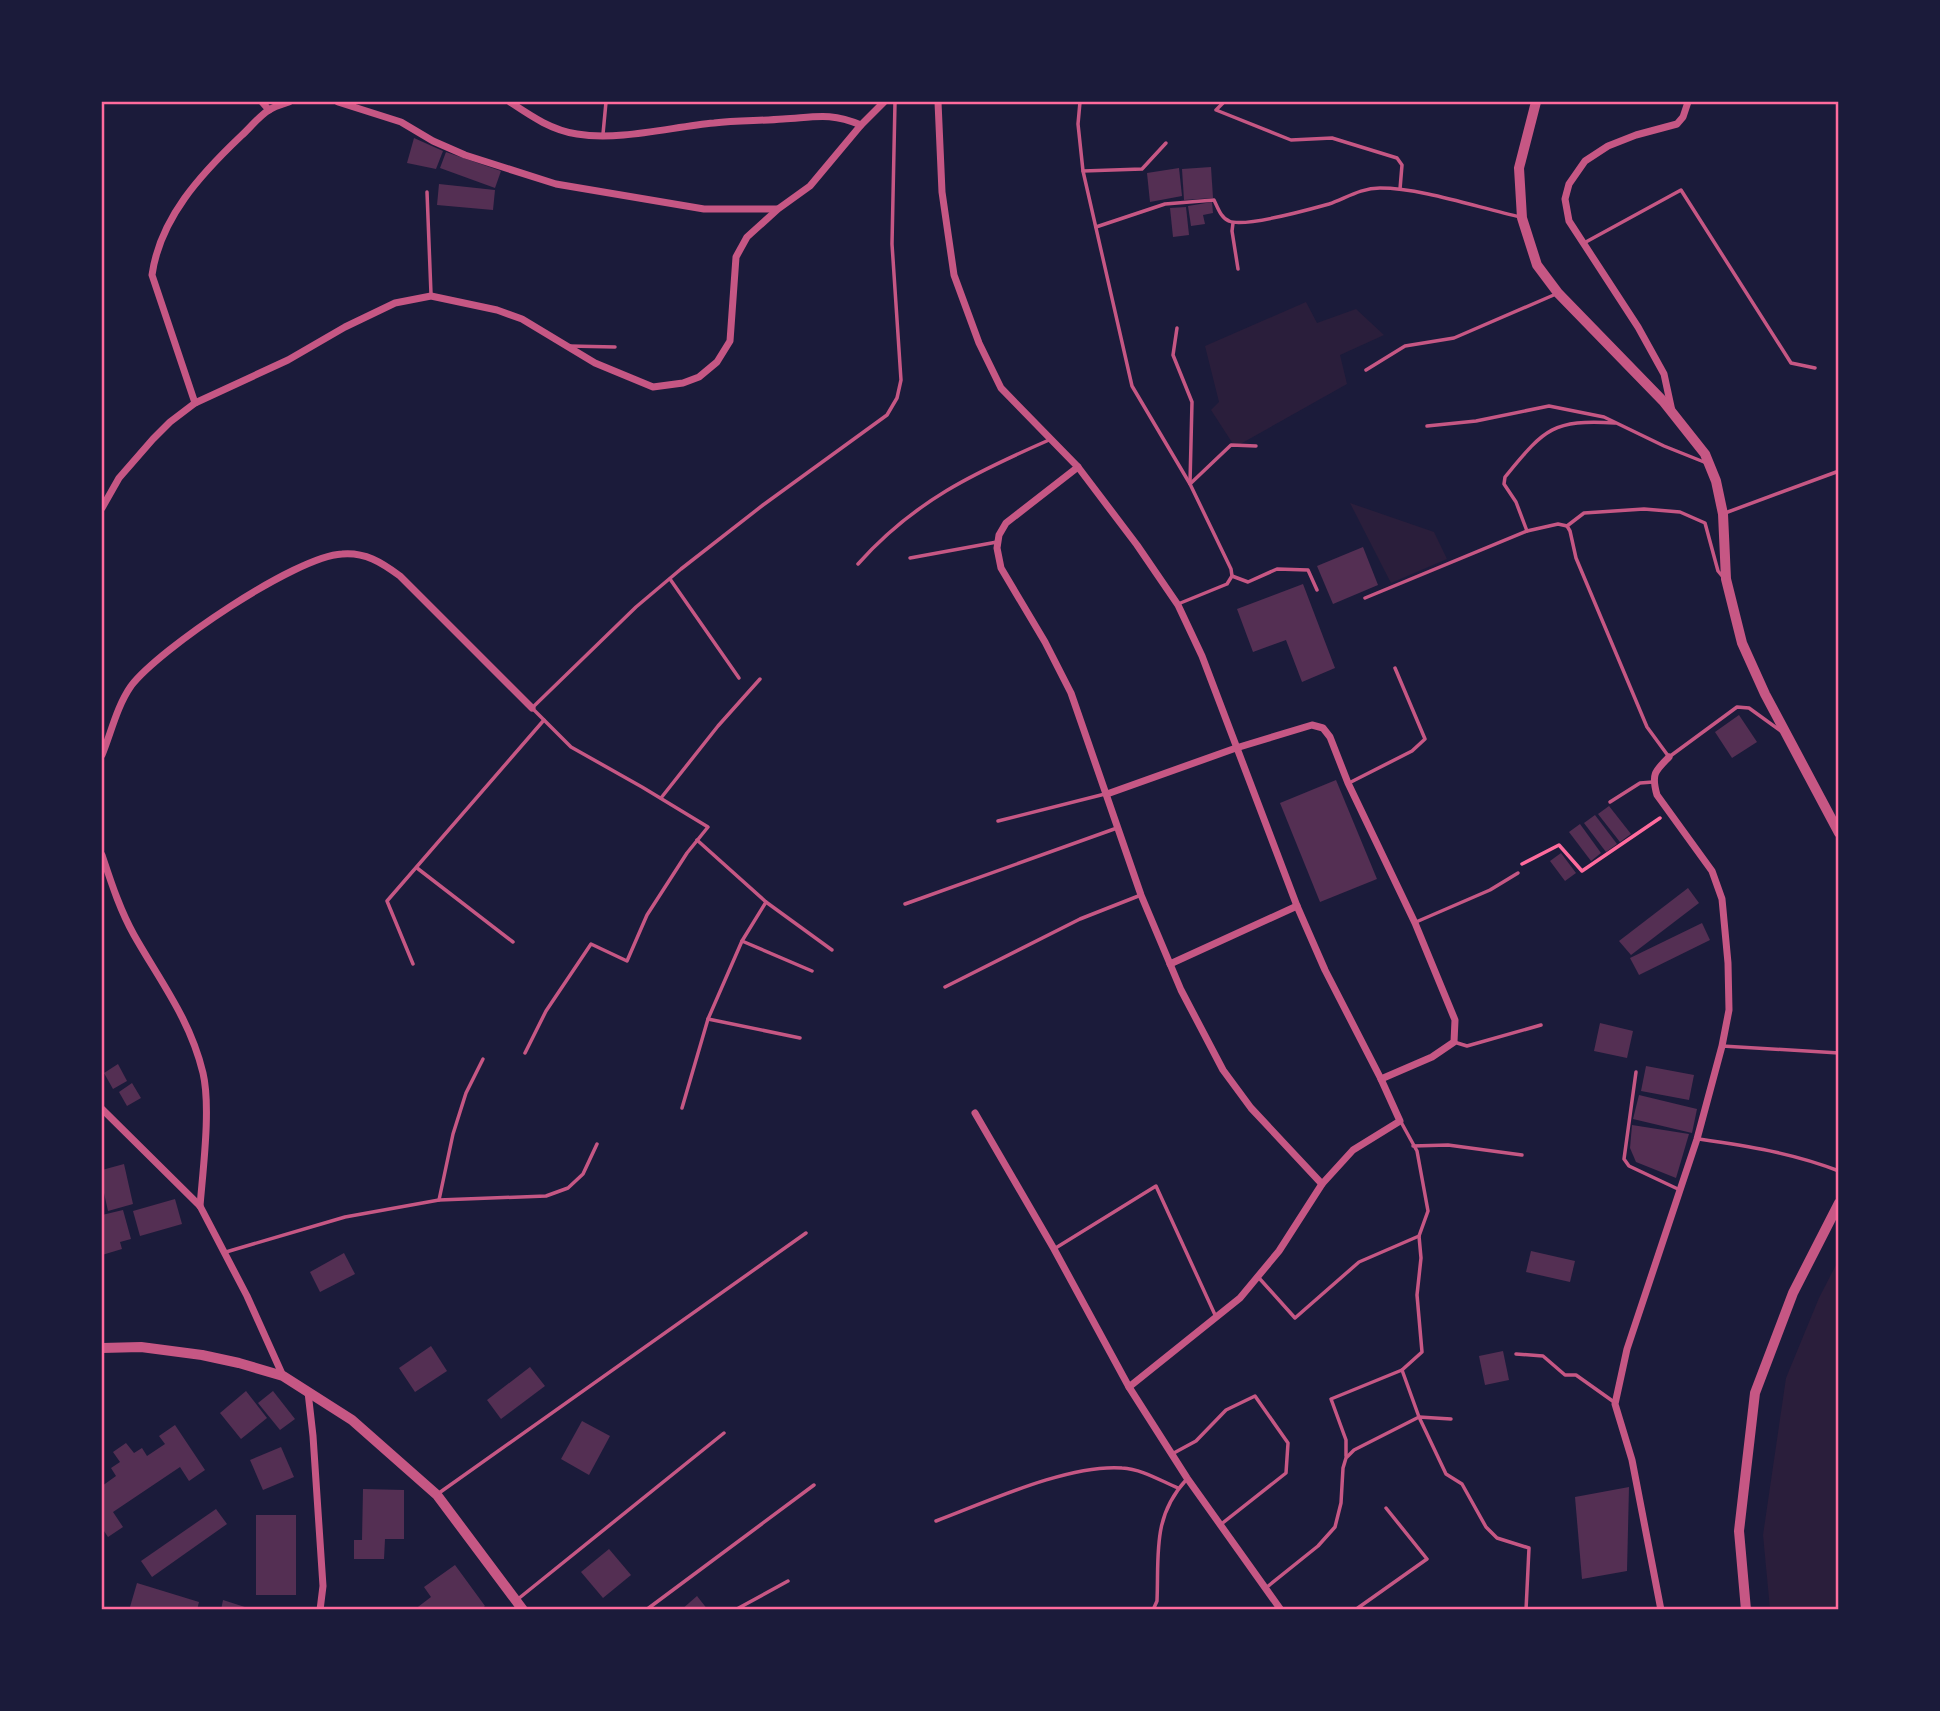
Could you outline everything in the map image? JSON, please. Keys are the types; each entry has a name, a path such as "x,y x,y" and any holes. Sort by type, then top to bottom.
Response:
{"street":[{"path":"262,102 269,110"},
{"path":"195,403 152,275 154,258 172,216 193,187 225,151 269,110 289,102"},
{"path":"338,102 401,122 433,141 465,155 556,184 704,209 778,209"},
{"path":"510,102 534,119 552,127 576,134 603,136 717,122 817,115 841,117 862,125"},
{"path":"102,508 119,478 153,439 195,403 288,360 345,327 396,303 431,296 509,314 595,363 653,387 683,383 699,377 717,362 730,341 736,257 747,237 778,209 810,186 884,102"},
{"path":"938,102 942,192 954,275 979,343 1001,388 1078,467 1178,605 1202,656 1297,906 1325,970 1400,1121 1353,1150 1322,1184 1259,1278 1216,1318 1129,1387"},
{"path":"1537,102 1518,168 1521,218 1537,265 1558,293 1672,412 1706,454 1716,481 1723,514 1726,579 1742,643 1839,833"},
{"path":"1672,412 1664,374 1638,327 1582,244 1569,221 1564,199 1569,184 1585,160 1608,146 1636,135 1677,124 1683,117 1688,102"},
{"path":"1078,467 1006,523 996,548 1001,568 1045,642 1071,693 1141,895 1170,964 1223,1070 1251,1108 1322,1184"},
{"path":"102,755 131,687 164,652 225,610 300,568 343,553 361,554 378,560 400,576 532,708"},
{"path":"1107,794 1236,748 1312,725 1323,728 1330,737 1348,783 1415,923 1455,1020 1454,1042 1432,1057 1381,1079"},
{"path":"1659,1609 1632,1460 1615,1404 1627,1349 1697,1139 1729,1010 1722,899 1712,871 1657,795 1653,782 1657,769 1669,757"},
{"path":"102,855 133,933 174,999 194,1043 203,1076 205,1110 200,1206"},
{"path":"1170,964 1297,906"},
{"path":"102,1109 200,1206 247,1296 283,1376"},
{"path":"975,1113 1055,1249 1129,1387 1187,1478 1281,1609"},
{"path":"1746,1609 1739,1531 1755,1393 1793,1293 1839,1203"},
{"path":"102,1348 141,1347 202,1355 283,1376 352,1420 437,1495 519,1605"},
{"path":"307,1392 313,1436 323,1586 320,1609"}],"lane":[{"path":"603,136 606,102"},
{"path":"525,1053 546,1011 591,944 627,961 647,915 708,827 571,747 532,708 636,607 763,505 887,415 897,398 901,380 892,244 895,102"},
{"path":"1080,102 1078,124 1083,171 1132,386 1190,484 1231,569 1232,576 1227,584 1178,605"},
{"path":"1224,102 1216,110 1291,140 1332,138 1397,159 1402,165 1401,189"},
{"path":"1083,171 1142,169 1166,143"},
{"path":"1096,227 1166,204 1214,200 1226,220 1233,223 1252,222 1311,209 1353,193 1376,188 1401,189 1521,218"},
{"path":"1582,244 1681,190 1791,363 1815,368"},
{"path":"427,192 431,296"},
{"path":"1233,223 1238,269"},
{"path":"1366,370 1405,346 1454,338 1558,293"},
{"path":"1177,328 1173,355 1192,401 1190,484"},
{"path":"567,346 615,347"},
{"path":"1427,426 1476,421 1549,406 1582,411 1620,424 1709,464"},
{"path":"1527,531 1516,502 1504,484 1505,477 1522,457 1544,434 1563,424 1620,424"},
{"path":"858,564 882,536 946,489 1049,440"},
{"path":"1190,484 1231,445 1256,446"},
{"path":"1723,514 1839,471"},
{"path":"1567,526 1584,513 1644,509 1680,512 1705,523 1718,571 1726,579"},
{"path":"1365,598 1527,531 1558,524 1567,526 1576,558 1647,727 1669,757 1737,707 1749,708 1788,736"},
{"path":"910,558 998,542"},
{"path":"1232,576 1248,582 1277,569 1308,570 1317,590"},
{"path":"670,579 739,678"},
{"path":"1348,783 1412,751 1425,739 1395,668"},
{"path":"661,798 718,726 760,679"},
{"path":"412,964 387,901 544,720"},
{"path":"1610,802 1640,783 1653,782"},
{"path":"998,821 1107,794"},
{"path":"905,904 1116,828"},
{"path":"697,840 766,902 832,950"},
{"path":"417,868 513,942"},
{"path":"1415,923 1468,900 1518,873"},
{"path":"944,987 1080,919 1141,895"},
{"path":"682,1108 708,1019 742,941 766,902"},
{"path":"742,941 812,971"},
{"path":"708,1019 800,1038"},
{"path":"1454,1042 1467,1046 1541,1026"},
{"path":"1722,1045 1839,1053"},
{"path":"439,1200 453,1134 466,1093 483,1059"},
{"path":"1636,1072 1624,1159 1629,1166 1680,1190"},
{"path":"1266,1588 1318,1546 1335,1527 1341,1503 1346,1440 1331,1399 1402,1370 1422,1352 1417,1295 1421,1258 1419,1236 1428,1211 1417,1151 1400,1121"},
{"path":"1697,1139 1754,1147 1808,1159 1839,1171"},
{"path":"225,1252 345,1217 439,1200 546,1196 568,1188 583,1174 597,1144"},
{"path":"1413,1146 1448,1145 1522,1155"},
{"path":"1055,1249 1156,1186 1216,1318"},
{"path":"437,1495 806,1233"},
{"path":"1259,1278 1295,1318 1359,1262 1419,1236"},
{"path":"1516,1354 1543,1356 1565,1375 1576,1375 1615,1404"},
{"path":"1402,1370 1419,1416 1446,1474 1462,1484 1486,1527 1497,1538 1529,1548 1526,1609"},
{"path":"1172,1454 1196,1441 1226,1410 1255,1396 1282,1434 1288,1443 1286,1473 1220,1525"},
{"path":"1346,1458 1354,1450 1419,1416 1451,1419"},
{"path":"519,1605 724,1433"},
{"path":"936,1521 1050,1479 1092,1471 1122,1468 1146,1474 1178,1488"},
{"path":"1153,1609 1157,1601 1158,1535 1162,1520 1178,1488 1187,1478"},
{"path":"646,1609 814,1485"},
{"path":"1355,1609 1427,1559 1386,1508"},
{"path":"735,1609 788,1581"}],"path":[{"path":"1522,863 1559,845 1582,871 1670,811"}],"shaded area":[{"path":"1306,302 1317,323 1356,309 1384,335 1340,355 1347,384 1235,447 1211,410 1219,402 1205,346"},
{"path":"1350,503 1434,532 1447,559 1391,583"},
{"path":"1838,1261 1838,1609 1770,1609 1763,1535 1786,1378 1819,1298"}],"building":[{"path":"414,138 443,151 436,169 407,163"},
{"path":"446,152 501,171 495,188 440,168"},
{"path":"1211,167 1213,198 1184,200 1182,169"},
{"path":"1179,168 1182,196 1150,202 1147,173"},
{"path":"439,184 495,190 493,210 437,205"},
{"path":"1212,202 1213,213 1203,215 1205,224 1191,226 1188,206"},
{"path":"1186,207 1189,235 1173,237 1170,208"},
{"path":"1363,547 1378,585 1333,604 1317,566"},
{"path":"1303,584 1335,668 1302,682 1286,640 1253,652 1237,609"},
{"path":"1739,715 1757,742 1732,758 1715,732"},
{"path":"1336,780 1377,879 1320,902 1280,803"},
{"path":"1609,806 1631,834 1620,842 1598,814"},
{"path":"1595,815 1617,844 1606,852 1584,823"},
{"path":"1580,824 1601,853 1591,861 1569,832"},
{"path":"1561,853 1576,873 1565,881 1550,861"},
{"path":"1688,888 1699,903 1631,955 1619,941"},
{"path":"1702,923 1710,940 1639,975 1630,958"},
{"path":"1600,1023 1633,1031 1627,1058 1594,1051"},
{"path":"118,1064 127,1081 113,1089 104,1073"},
{"path":"1646,1066 1694,1075 1689,1100 1641,1091"},
{"path":"132,1083 141,1098 127,1106 119,1092"},
{"path":"1639,1095 1697,1109 1692,1133 1633,1119"},
{"path":"1632,1125 1689,1134 1676,1178 1636,1162 1630,1148"},
{"path":"124,1164 133,1204 108,1211 104,1193 102,1194 102,1170"},
{"path":"175,1199 182,1224 140,1236 133,1211"},
{"path":"123,1210 131,1239 120,1242 122,1249 102,1255 102,1215"},
{"path":"1531,1251 1575,1261 1570,1282 1526,1272"},
{"path":"344,1253 355,1274 320,1292 310,1272"},
{"path":"431,1346 447,1371 415,1392 399,1368"},
{"path":"1503,1351 1509,1380 1485,1385 1479,1356"},
{"path":"530,1367 545,1386 501,1419 487,1400"},
{"path":"246,1391 267,1418 241,1439 220,1413"},
{"path":"273,1391 295,1419 280,1430 258,1403"},
{"path":"582,1421 610,1436 589,1475 561,1459"},
{"path":"175,1425 205,1470 189,1481 180,1467 113,1512 123,1527 108,1537 102,1528 102,1486 116,1476 111,1468 120,1462 113,1452 126,1443 134,1453 142,1448 147,1456 165,1444 159,1436"},
{"path":"281,1447 294,1477 263,1490 250,1460"},
{"path":"1629,1487 1627,1571 1582,1579 1575,1497"},
{"path":"363,1489 404,1490 404,1539 385,1539 384,1559 354,1559 354,1540 362,1540"},
{"path":"216,1509 227,1524 152,1577 141,1561"},
{"path":"256,1515 296,1515 296,1595 256,1595"},
{"path":"609,1549 631,1575 603,1598 581,1572"},
{"path":"455,1565 485,1606 480,1610 414,1610 431,1597 424,1587"},
{"path":"137,1583 199,1602 197,1610 135,1610 130,1607"},
{"path":"697,1596 708,1610 681,1610"},
{"path":"223,1600 251,1609 251,1610 221,1610"}]}
